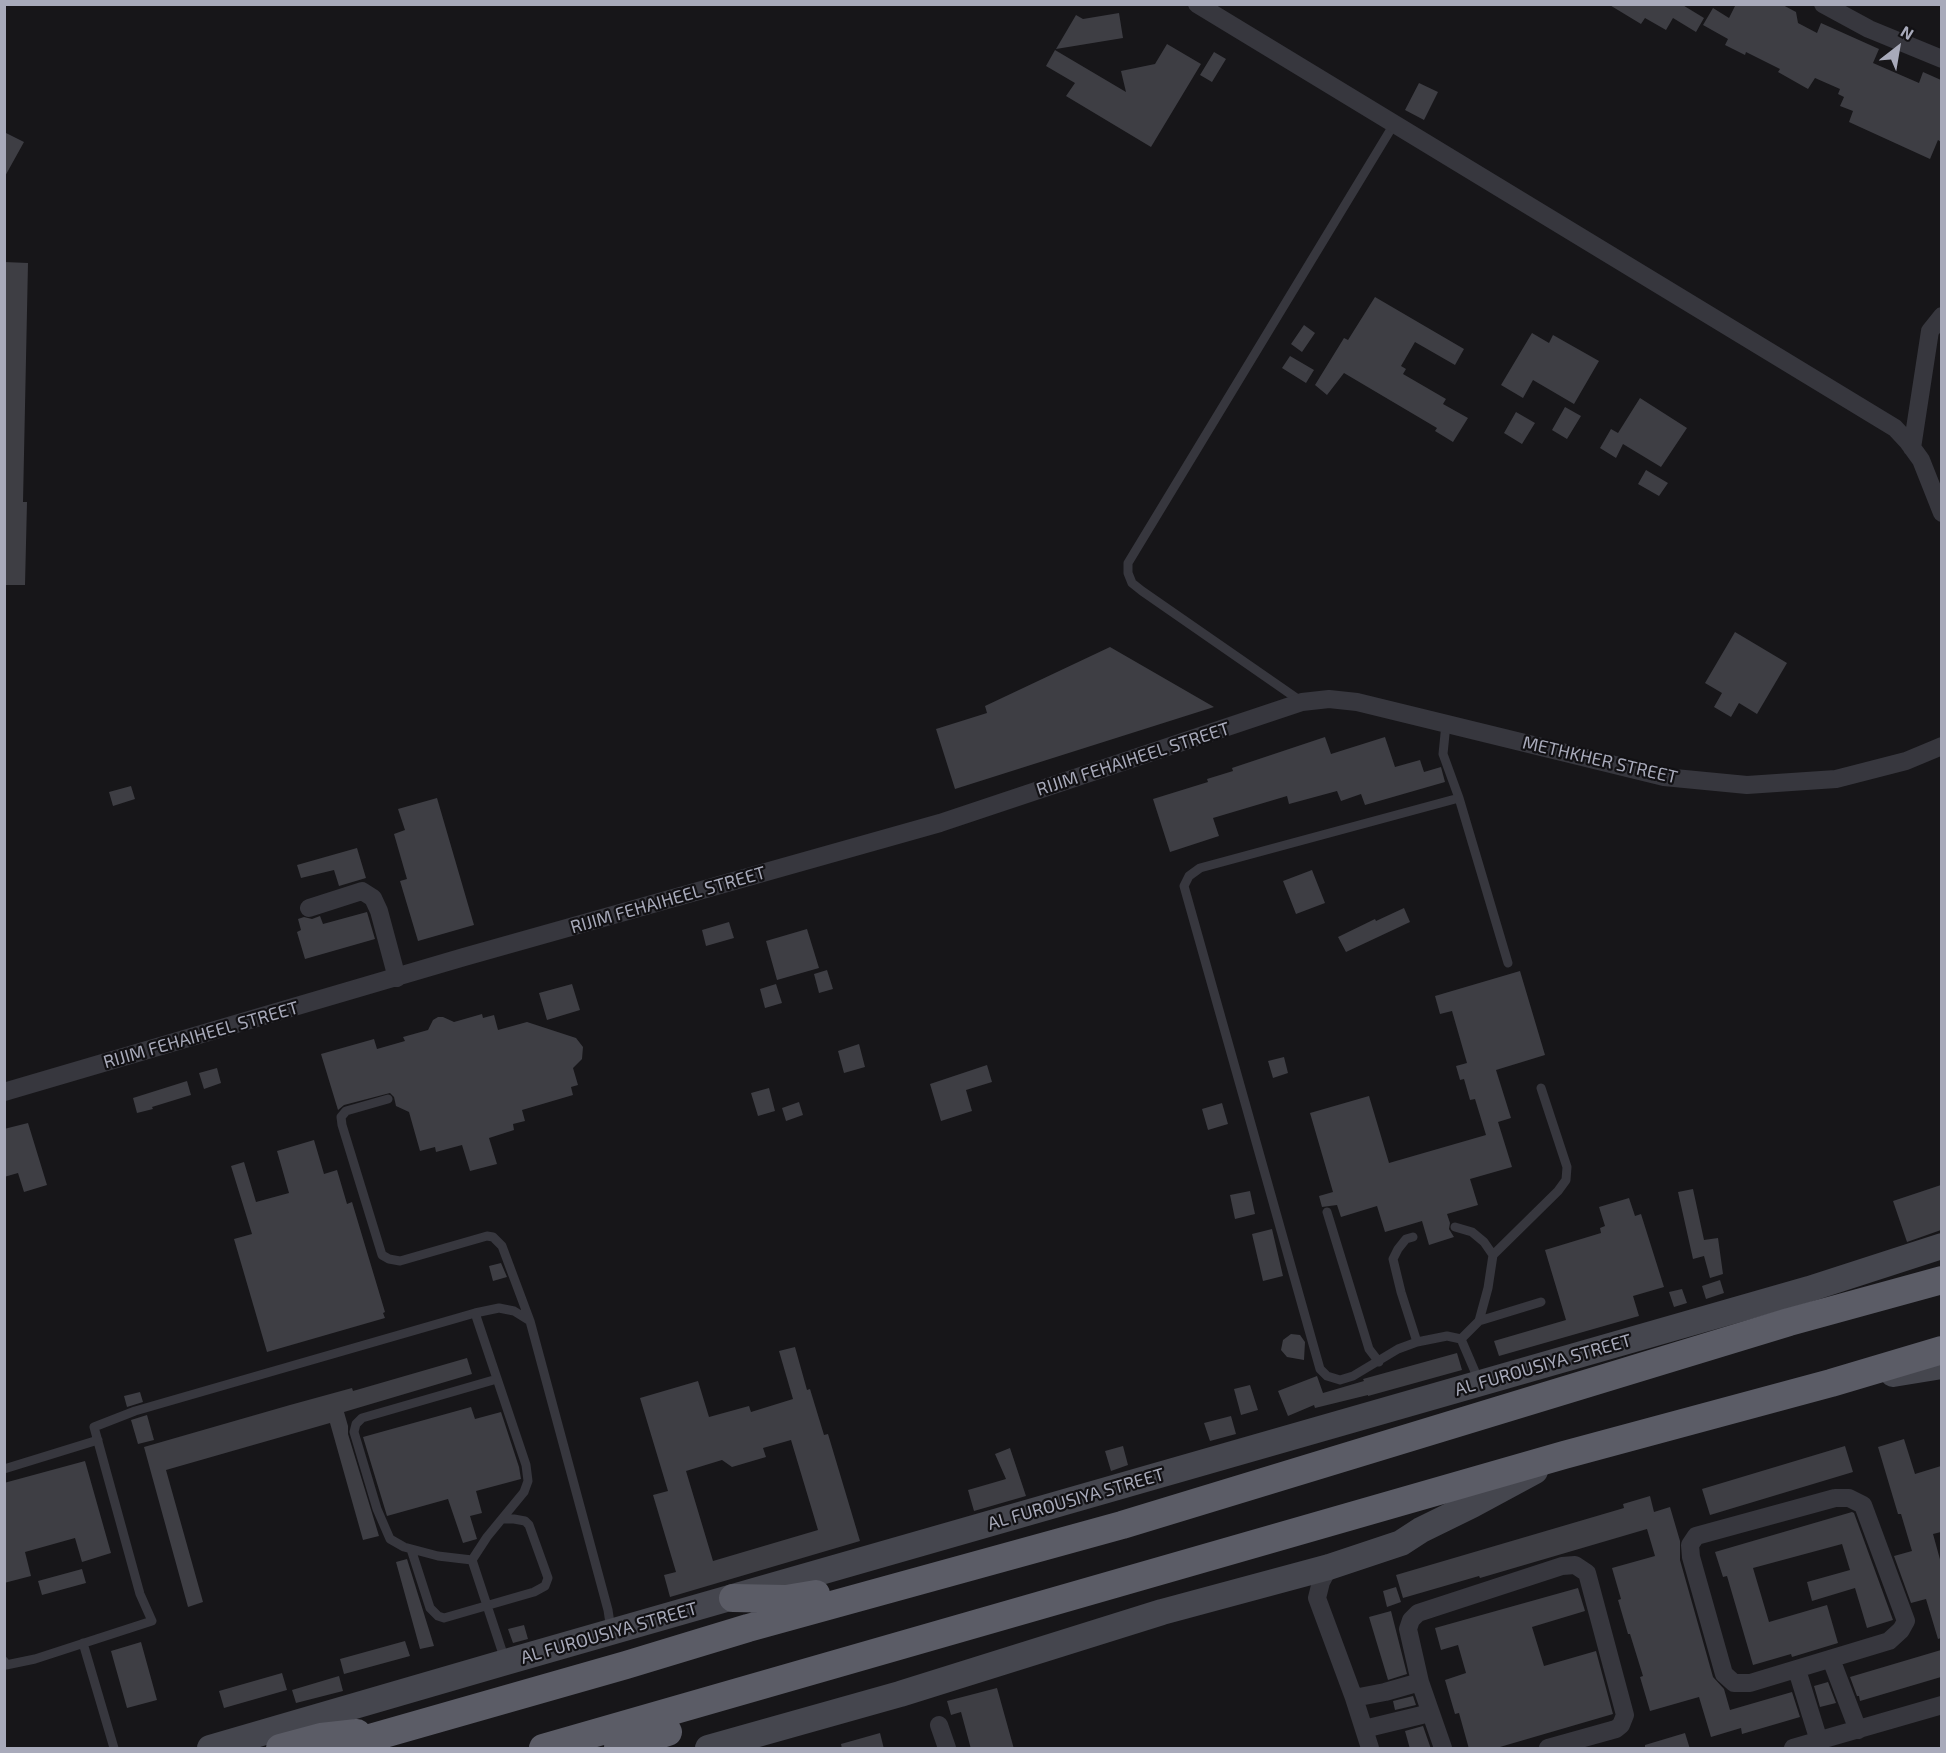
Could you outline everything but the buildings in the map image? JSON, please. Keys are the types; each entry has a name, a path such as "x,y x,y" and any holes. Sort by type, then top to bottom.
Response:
{"highway":[{"name":"AL FUROUSIYA STREET","path":"335,1749 748,1628 1122,1525 1934,1280"},
{"path":"543,1749 1564,1455 1831,1383 1941,1350"},
{"path":"733,1598 786,1599 812,1595 1051,1532 1122,1525"},
{"path":"618,1749 706,1718 760,1687"},
{"path":"280,1749 321,1737 413,1725"}],"main road":[{"name":"AL FUROUSIYA STREET","path":"210,1749 1809,1289 1941,1246"},
{"path":"1831,1383 1941,1366"},
{"path":"708,1749 900,1694 1162,1612 1329,1567 1401,1543 1421,1530 1564,1455"}],"street":[{"path":"1197,4 1879,417 1895,428 1921,460 1941,513"},
{"path":"1823,4 1869,29 1941,58"},
{"path":"1912,448 1930,331 1941,316"},
{"name":"RIJIM FEHAIHEEL STREET","path":"4,1092 940,823 1302,702 1329,699"},
{"name":"METHKHER STREET","path":"1329,699 1357,702 1664,777 1748,785 1836,779 1906,761 1941,746"},
{"path":"309,908 362,891 374,898 397,978"},
{"path":"1835,1498 1849,1498 1863,1505 1906,1621 1901,1630 1889,1641 1831,1659 1750,1683 1734,1683 1724,1674 1691,1557 1690,1545 1696,1536 1835,1498"},
{"path":"1443,1749 1420,1682 1408,1629 1411,1620 1418,1613 1562,1566 1575,1565 1587,1573 1625,1715 1621,1725 1616,1729 1548,1749"},
{"path":"1329,1567 1321,1582 1317,1598 1370,1749"},
{"path":"1279,1580 1317,1598"},
{"path":"1831,1659 1857,1730"},
{"path":"1797,1670 1820,1741"},
{"path":"1354,1698 1420,1682"},
{"path":"1793,1749 1941,1705"},
{"path":"1364,1729 1430,1713"},
{"path":"939,1725 947,1749"}],"lane":[{"path":"1302,702 1142,591 1132,583 1128,573 1128,563 1394,124"},
{"path":"1446,724 1443,754 1459,798 1508,963"},
{"path":"1459,798 1200,868 1189,876 1184,886 1320,1369 1327,1376 1340,1380 1353,1376 1379,1362 1398,1348 1447,1336 1461,1339"},
{"path":"1479,1321 1488,1288 1493,1256 1558,1191 1566,1180 1567,1167 1541,1088"},
{"path":"388,1099 346,1111 342,1117 342,1125 382,1256 399,1261 487,1236 493,1237 502,1246 530,1321 612,1632"},
{"path":"1327,1212 1369,1349 1379,1362"},
{"path":"1455,1227 1472,1232 1484,1242 1493,1256"},
{"path":"1413,1238 1406,1239 1393,1258 1417,1342"},
{"path":"1461,1339 1479,1321 1541,1302"},
{"path":"4,1661 6,1665 35,1659 152,1621 141,1594 94,1428 135,1411 475,1313 499,1308 514,1311 530,1321"},
{"path":"472,1560 487,1537 524,1492 528,1481 526,1465 475,1313"},
{"path":"1461,1339 1480,1383"},
{"path":"472,1560 438,1556 411,1549 390,1539 377,1509 354,1432 356,1424 362,1418 497,1379"},
{"path":"4,1469 98,1440"},
{"path":"411,1549 430,1608 438,1616 444,1618 534,1592 545,1586 548,1578 529,1526 525,1521 502,1519"},
{"path":"472,1560 506,1662"},
{"path":"82,1643 114,1749"}]}
